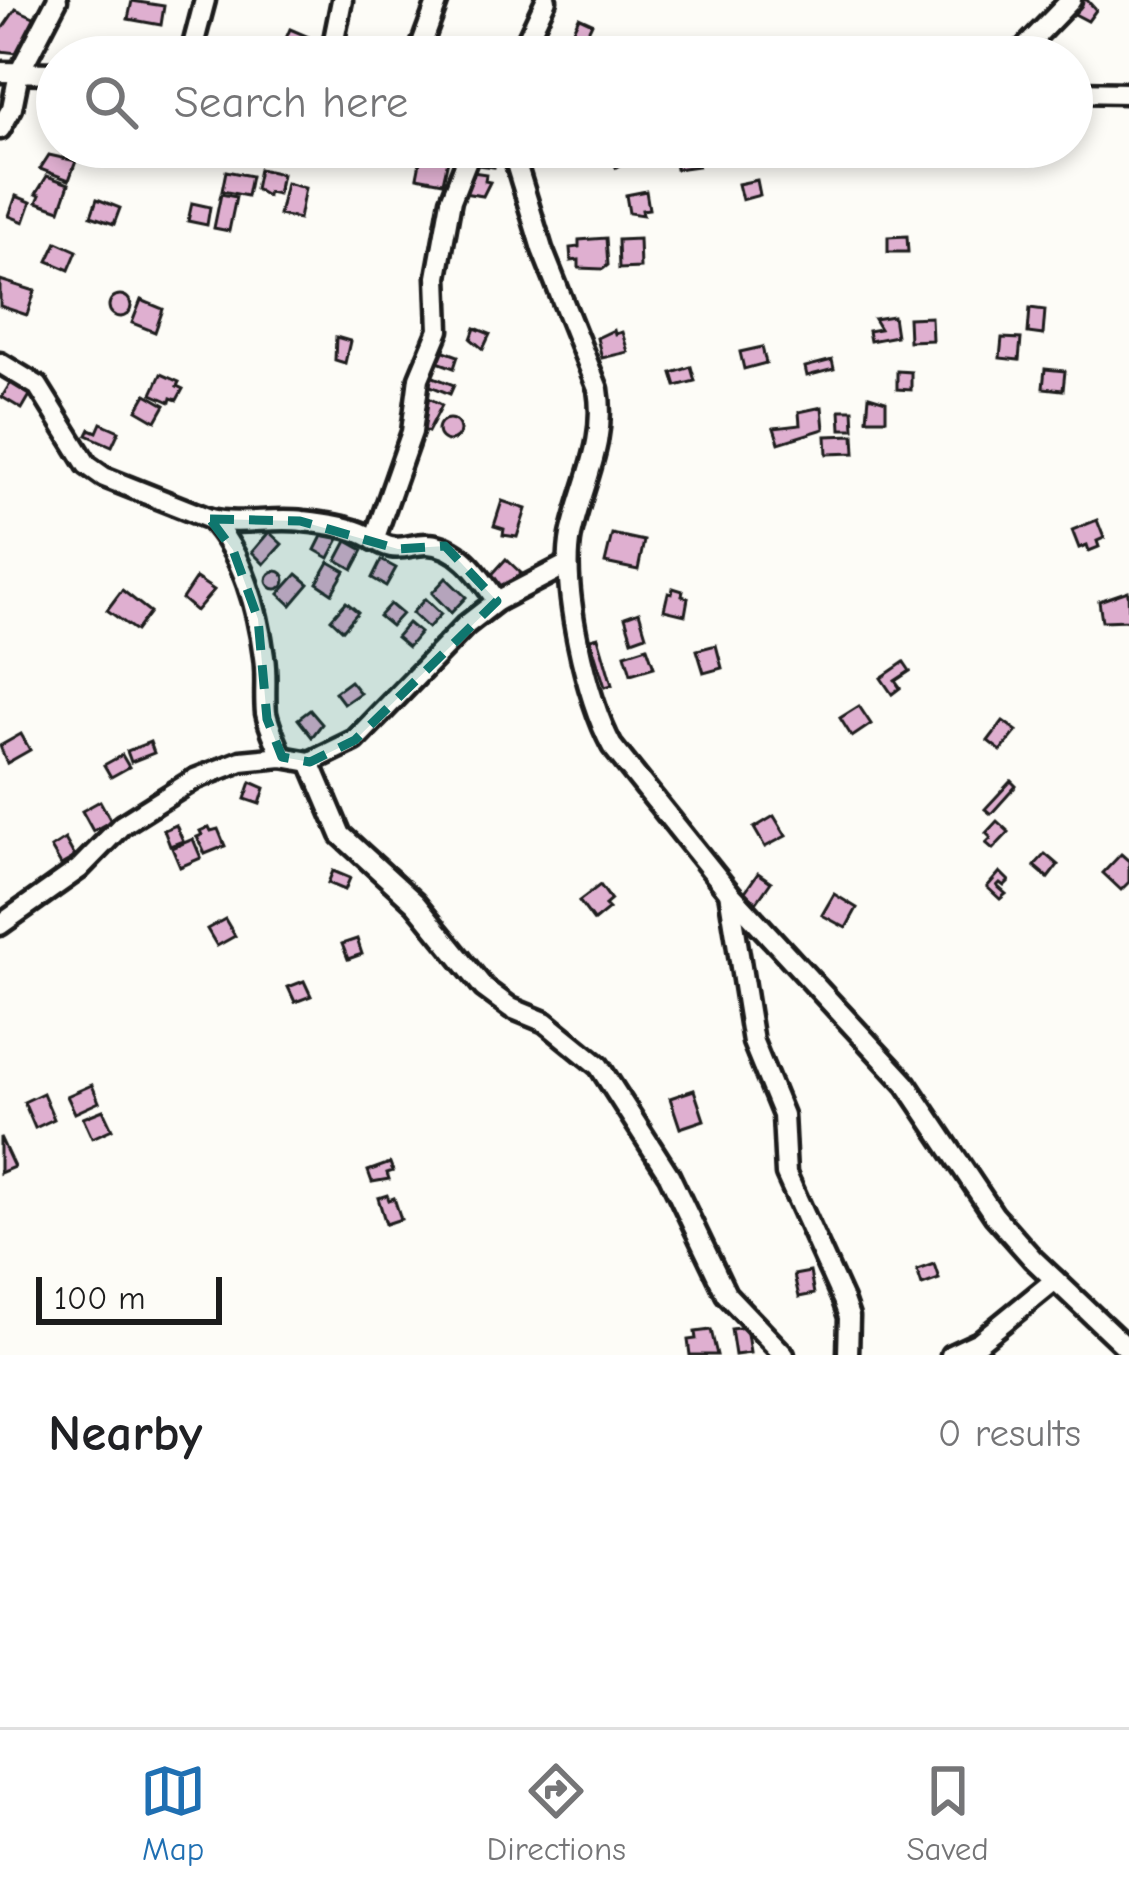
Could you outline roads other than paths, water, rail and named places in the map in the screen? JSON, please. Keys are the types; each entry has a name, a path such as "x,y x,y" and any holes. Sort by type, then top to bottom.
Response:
{"street":[{"path":"0,129 12,108 10,72 57,0"},
{"path":"196,36 205,0"},
{"path":"335,36 342,0"},
{"path":"425,36 438,0"},
{"path":"529,36 546,0"},
{"path":"1036,36 1071,0"},
{"path":"1093,92 1129,93"},
{"path":"374,541 412,432 419,378 439,330 437,277 451,200 464,168"},
{"path":"517,168 542,249 598,389 602,414 568,564 586,684 599,723 612,746 729,892 906,1084 994,1215 1129,1351"},
{"path":"0,363 38,386 87,465 104,477 230,524 268,518 300,520 335,526 398,549 424,543 446,546 478,575 497,601"},
{"path":"210,519 233,550 258,619 267,719 282,757"},
{"path":"0,925 80,868 122,825 195,779 241,761 282,757 310,762 333,754 355,740 424,666 497,601 568,564"},
{"path":"310,762 341,835 415,903 484,988 511,1008 545,1022 599,1066 669,1175 726,1294 784,1355"},
{"path":"729,892 753,1042 783,1115 786,1174 849,1317 848,1355"},
{"path":"951,1355 979,1342 1055,1280"}]}
